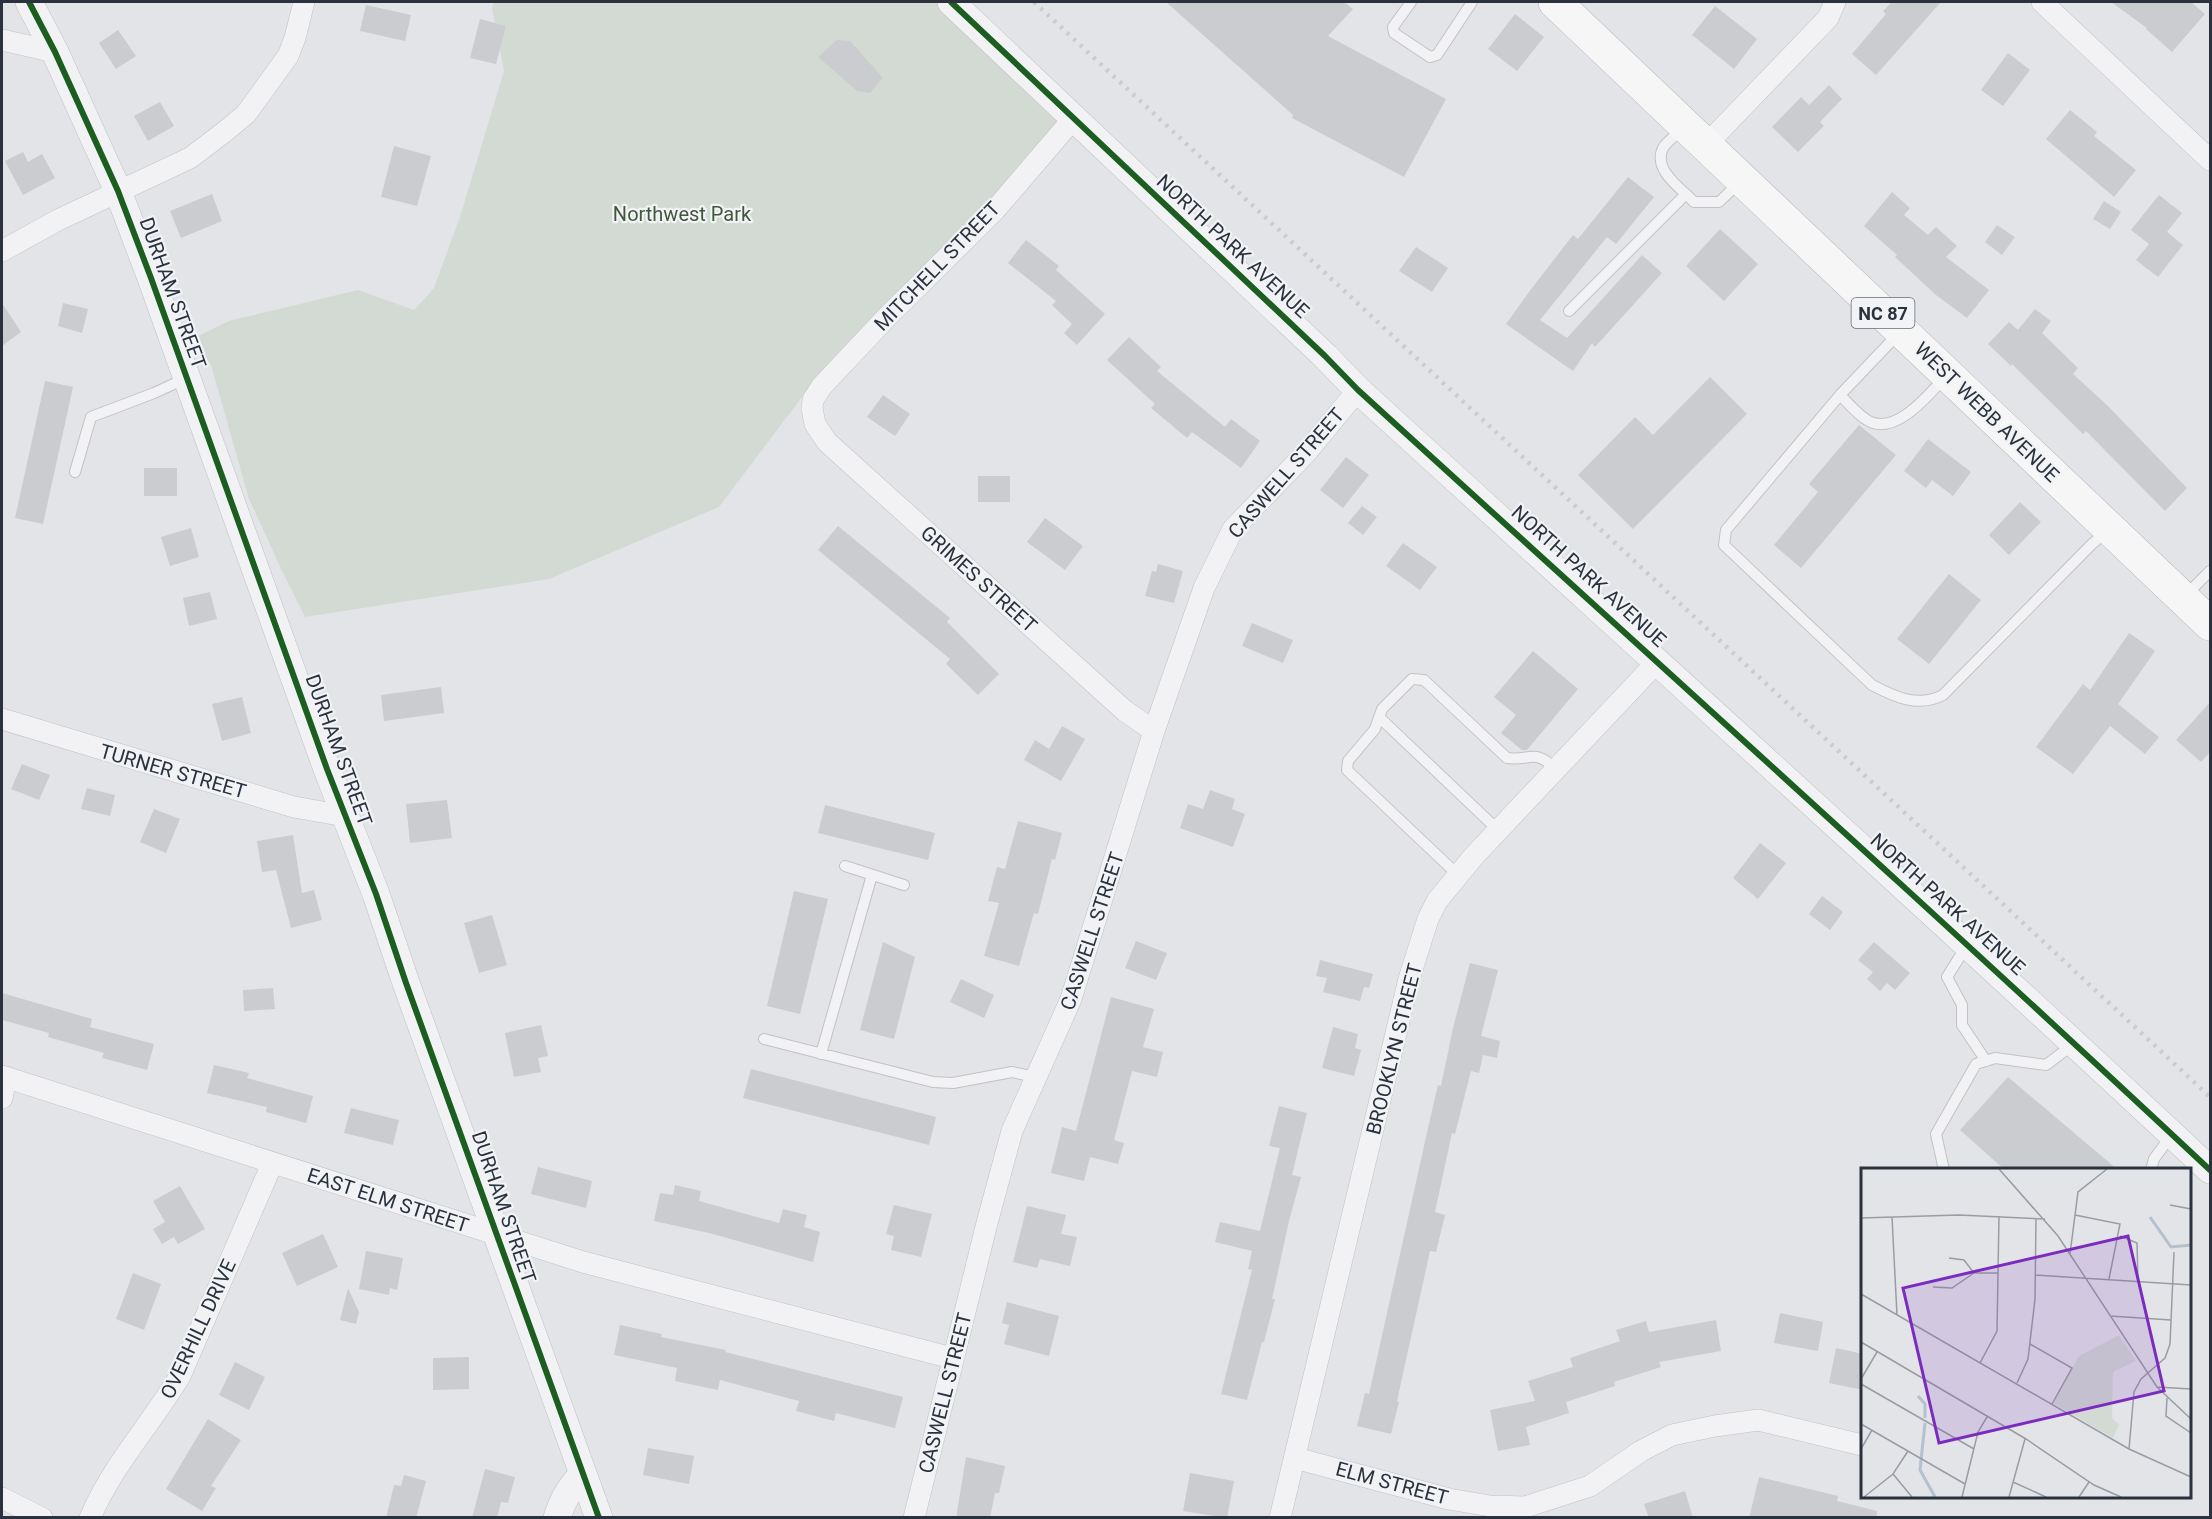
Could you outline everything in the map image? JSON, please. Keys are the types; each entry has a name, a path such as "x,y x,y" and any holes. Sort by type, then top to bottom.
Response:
{"highway":[{"name":"WEST WEBB AVENUE","path":"1555,2 2211,624"}],"street":[{"name":"DURHAM STREET","path":"28,2 55,51 118,191 327,769 376,894 599,1518"},
{"path":"2,251 58,220 190,158 246,114 288,56 304,2"},
{"name":"NORTH PARK AVENUE","path":"951,2 1325,356 1358,390 1658,661 2211,1170"},
{"path":"1696,135 1828,18 1835,2"},
{"path":"2042,2 2211,160"},
{"path":"2,40 55,51"},
{"name":"MITCHELL STREET","path":"814,418 813,400 822,386 994,210 1073,118"},
{"name":"CASWELL STREET","path":"914,1518 952,1358 1012,1131 1071,999 1154,731 1204,588 1233,529 1305,454 1358,390"},
{"name":"GRIMES STREET","path":"814,418 815,424 827,442 1125,711 1154,731"},
{"name":"BROOKLYN STREET","path":"1281,1518 1409,978 1428,919 1437,901 1498,830 1658,661"},
{"name":"TURNER STREET","path":"2,719 294,807 345,816"},
{"path":"2,1098 4,1077"},
{"name":"EAST ELM STREET","path":"4,1077 583,1262 952,1358"},
{"name":"OVERHILL DRIVE","path":"90,1518 110,1480 180,1376 272,1164"},
{"name":"ELM STREET","path":"1295,1458 1449,1499 1526,1512 1590,1486 1641,1451 1672,1435 1715,1426 1758,1420 1861,1445"},
{"path":"557,1518 561,1504 582,1475"},
{"path":"2,1498 42,1518"}],"lane":[{"path":"1411,2 1393,27 1394,33 1430,57 1437,56 1472,2"},
{"path":"1696,135 1663,148 1662,161 1664,172 1694,202 1719,202 1743,180"},
{"path":"1569,311 1686,194"},
{"path":"1902,330 1840,395 1726,530 1724,544 1872,685 1913,702 1932,701 1943,695 2091,545 2110,529"},
{"path":"1840,395 1869,422 1889,424 1911,413 1948,375"},
{"path":"75,472 91,417 187,378"},
{"path":"2183,598 2211,571"},
{"path":"1458,875 1347,770 1348,761 1375,729 1382,709 1412,679 1424,680 1507,759 1543,757 1556,769"},
{"path":"1379,717 1498,830"},
{"path":"845,866 904,885"},
{"path":"822,1054 872,874"},
{"path":"1967,944 1947,977 1962,1005 1962,1025 1986,1061"},
{"path":"764,1039 933,1082 953,1083 1012,1072 1035,1077"},
{"path":"1944,1168 1936,1134 1976,1064 1995,1058 2046,1065 2075,1043"},
{"path":"2152,1168 2154,1159 2172,1134"}],"green space":[{"name":"Northwest Park","path":"494,2 942,2 1061,123 1035,154 802,397 719,507 549,579 305,617 249,499 211,365 194,338 229,321 358,290 414,310 434,288 460,217 504,71 492,8"}],"building":[{"path":"1166,2 1344,2 1353,9 1328,36 1446,99 1404,177 1292,118 1293,115"},
{"path":"1892,2 1941,2 1876,75 1852,54 1886,14 1883,11"},
{"path":"2111,2 2191,2 2205,14 2172,52 2147,28"},
{"path":"366,5 411,15 405,41 360,31"},
{"path":"1715,6 1757,39 1734,69 1692,35"},
{"path":"1515,14 1544,37 1517,71 1488,49"},
{"path":"480,19 506,26 496,64 470,58"},
{"path":"118,30 136,56 116,69 99,43"},
{"path":"837,40 850,41 883,78 870,93 857,91 818,57"},
{"path":"2008,53 2030,70 2003,106 1981,90"},
{"path":"1829,85 1842,99 1820,122 1824,126 1798,152 1772,127 1801,97 1809,105"},
{"path":"160,102 174,126 148,141 134,116"},
{"path":"2070,110 2097,132 2094,136 2136,170 2114,197 2046,139"},
{"path":"394,146 431,156 417,206 381,197"},
{"path":"23,152 28,162 42,154 55,178 23,195 5,161"},
{"path":"1628,177 1654,197 1616,244 1607,237 1540,320 1567,338 1642,255 1662,273 1595,347 1592,343 1573,371 1506,324 1573,235 1578,239"},
{"path":"1892,192 1910,208 1904,215 1928,235 1936,227 1957,246 1946,257 1989,290 1967,318 1936,295 1895,257 1897,255 1864,226"},
{"path":"212,194 222,221 181,238 170,211"},
{"path":"2159,195 2182,213 2167,232 2183,245 2158,277 2136,260 2149,244 2131,230"},
{"path":"2104,201 2121,212 2110,229 2093,219"},
{"path":"1997,225 2015,237 2002,255 1985,242"},
{"path":"1720,229 1758,264 1724,301 1686,266"},
{"path":"1026,240 1059,266 1056,270 1105,314 1077,345 1064,333 1072,324 1052,305 1056,301 1008,263"},
{"path":"1416,247 1448,268 1432,292 1399,271"},
{"path":"2,303 21,332 2,346"},
{"path":"63,303 88,309 82,333 58,326"},
{"path":"2035,309 2051,321 2042,333 2078,368 2073,374 2109,407 2187,488 2165,511 2086,431 2083,434 2012,364 2011,366 1988,344 2009,322 2018,330"},
{"path":"1129,337 1161,367 1157,371 1225,427 1231,419 1260,441 1241,468 1192,432 1187,438 1151,408 1155,404 1107,360"},
{"path":"1710,377 1747,414 1633,529 1578,475 1635,417 1653,435"},
{"path":"45,381 73,387 43,524 15,518"},
{"path":"883,395 910,414 895,436 867,417"},
{"path":"1859,425 1896,455 1801,568 1774,545 1818,492 1809,484"},
{"path":"1928,439 1971,472 1953,496 1932,480 1926,488 1904,471"},
{"path":"1346,457 1369,475 1343,508 1320,490"},
{"path":"144,468 177,468 177,496 144,496"},
{"path":"978,476 1010,476 1010,502 978,502"},
{"path":"2020,502 2041,522 2009,555 1989,535"},
{"path":"1362,506 1377,517 1363,535 1348,523"},
{"path":"1045,518 1083,546 1065,570 1027,542"},
{"path":"838,526 950,618 947,622 999,674 978,695 946,664 950,659 818,550"},
{"path":"191,528 199,557 170,566 161,537"},
{"path":"1403,543 1437,567 1420,590 1386,566"},
{"path":"1158,564 1183,571 1174,603 1145,596 1152,571 1156,572"},
{"path":"1949,574 1981,600 1929,664 1897,639"},
{"path":"210,592 217,619 189,626 183,598"},
{"path":"1252,623 1293,640 1283,663 1242,646"},
{"path":"2129,633 2155,651 2118,704 2159,737 2145,754 2110,726 2073,774 2036,747 2083,684 2090,690"},
{"path":"1533,651 1578,689 1527,750 1522,750 1501,733 1516,715 1494,697"},
{"path":"441,687 444,713 384,721 381,695"},
{"path":"242,697 251,733 222,741 212,704"},
{"path":"2211,701 2211,751 2201,762 2176,740"},
{"path":"1062,726 1085,739 1061,781 1024,760 1035,740 1049,749"},
{"path":"22,764 50,775 39,800 11,789"},
{"path":"87,788 115,795 110,816 81,809"},
{"path":"1210,790 1235,799 1232,809 1245,814 1233,847 1180,828 1188,804 1203,809"},
{"path":"447,800 452,838 410,843 406,804"},
{"path":"825,805 935,833 928,860 818,833"},
{"path":"154,809 180,819 166,853 140,842"},
{"path":"1018,821 1062,833 1055,860 1052,859 1038,914 1034,913 1019,966 984,956 999,903 988,901 997,867 1005,869"},
{"path":"293,835 302,893 314,890 322,920 291,928 276,870 262,872 257,841"},
{"path":"1760,843 1786,863 1758,899 1733,878"},
{"path":"794,891 828,899 800,1014 767,1006"},
{"path":"1822,896 1843,912 1830,930 1809,914"},
{"path":"492,915 507,965 479,973 464,923"},
{"path":"1136,941 1167,953 1156,980 1125,968"},
{"path":"883,942 915,957 894,1039 860,1030"},
{"path":"1874,942 1910,973 1895,990 1887,983 1880,991 1867,979 1873,972 1858,960"},
{"path":"1320,960 1373,974 1369,988 1364,987 1360,1001 1323,992 1327,978 1316,976"},
{"path":"1470,963 1498,970 1481,1036 1500,1041 1497,1058 1483,1055 1479,1073 1471,1071 1455,1134 1452,1133 1435,1212 1445,1215 1436,1252 1430,1251 1391,1434 1357,1426 1365,1393 1369,1394 1438,1085 1441,1086"},
{"path":"961,979 994,995 984,1018 950,1002"},
{"path":"273,988 275,1009 244,1011 243,990"},
{"path":"2,993 92,1019 90,1027 154,1044 147,1070 102,1058 104,1053 48,1037 49,1033 2,1020"},
{"path":"1111,997 1154,1009 1143,1047 1163,1052 1157,1077 1132,1071 1114,1140 1124,1143 1118,1164 1090,1157 1084,1181 1051,1173 1062,1127 1076,1131"},
{"path":"541,1025 548,1056 538,1058 541,1072 514,1077 505,1033"},
{"path":"1333,1027 1358,1034 1355,1048 1361,1050 1354,1076 1322,1068"},
{"path":"214,1065 249,1073 247,1078 313,1096 306,1123 266,1112 267,1107 207,1093"},
{"path":"751,1069 936,1117 929,1145 743,1098"},
{"path":"2008,1077 2116,1168 2003,1168 1960,1130"},
{"path":"1279,1106 1307,1113 1292,1175 1301,1177 1272,1299 1275,1299 1247,1400 1221,1394 1252,1270 1248,1269 1252,1251 1215,1242 1220,1222 1260,1231 1280,1148 1269,1146"},
{"path":"351,1108 399,1120 393,1145 344,1133"},
{"path":"538,1167 592,1181 586,1208 531,1194"},
{"path":"675,1185 701,1191 699,1201 779,1223 783,1209 807,1215 804,1227 820,1232 813,1262 709,1233 654,1221 660,1193 673,1195"},
{"path":"180,1186 205,1229 178,1244 174,1237 162,1244 153,1229 165,1222 153,1201"},
{"path":"894,1205 932,1214 921,1257 891,1250 894,1236 886,1234"},
{"path":"1027,1206 1066,1215 1061,1234 1077,1237 1070,1266 1040,1259 1037,1268 1013,1262"},
{"path":"323,1234 338,1267 297,1286 282,1253"},
{"path":"366,1251 403,1258 397,1290 390,1288 389,1295 359,1289"},
{"path":"133,1273 161,1284 144,1330 116,1319"},
{"path":"348,1288 359,1312 356,1324 340,1320"},
{"path":"1007,1302 1059,1316 1049,1356 1004,1344 1009,1325 1002,1323"},
{"path":"1780,1313 1823,1322 1818,1351 1774,1343"},
{"path":"1716,1320 1721,1351 1659,1362 1661,1367 1614,1382 1615,1386 1566,1402 1569,1413 1526,1427 1530,1445 1498,1451 1490,1410 1535,1401 1528,1381 1573,1367 1570,1358 1620,1341 1616,1330 1646,1321 1649,1332"},
{"path":"620,1325 662,1334 661,1337 726,1350 725,1352 903,1397 895,1428 836,1413 834,1421 796,1411 799,1401 720,1380 718,1390 675,1381 677,1368 614,1355"},
{"path":"1836,1348 1861,1354 1861,1390 1829,1383"},
{"path":"469,1357 469,1389 433,1390 433,1358"},
{"path":"235,1362 265,1377 249,1410 219,1395"},
{"path":"208,1419 241,1440 211,1486 216,1488 202,1511 166,1489"},
{"path":"648,1448 694,1456 689,1484 643,1475"},
{"path":"966,1457 1005,1466 999,1493 995,1493 990,1518 956,1518"},
{"path":"485,1469 515,1477 508,1503 501,1502 497,1518 472,1518"},
{"path":"1190,1473 1234,1481 1227,1518 1183,1511"},
{"path":"404,1475 426,1481 416,1518 386,1518 394,1485 401,1486"},
{"path":"1759,1477 1838,1496 1837,1501 1877,1511 1876,1518 1749,1518"},
{"path":"1685,1491 1693,1518 1649,1518 1644,1504"}],"railway":[{"path":"1034,2 2210,1097"}],"cycle path":[{"path":"29,2 55,52 118,191 151,278 327,769 376,894 599,1518"},
{"path":"951,2 1325,356 1358,390 1892,876 2210,1170"}]}
